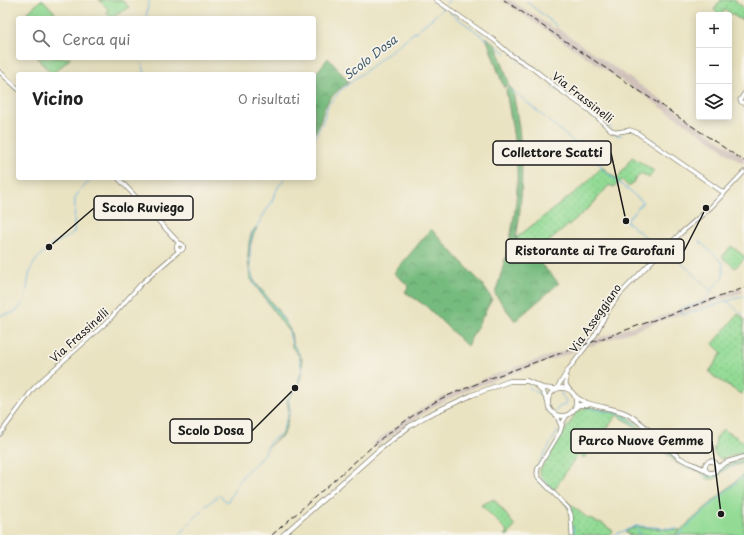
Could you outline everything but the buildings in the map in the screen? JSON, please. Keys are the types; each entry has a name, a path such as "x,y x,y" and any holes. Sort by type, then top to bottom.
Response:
{"main road":[{"path":"283,535 380,449 410,426 426,416 472,395 510,381 523,381 551,390 564,388 569,389 581,400 616,409 630,416 681,459 711,473 715,472 717,468 727,462 744,457"},
{"path":"535,385 543,392 547,400 548,408 557,416 567,415 578,406 593,404"},
{"name":"Via Asseggiano","path":"547,400 555,389"},
{"path":"574,409 576,404 575,396"},
{"path":"697,466 705,464 710,460 715,462 727,462"},
{"path":"715,462 717,468"},
{"path":"705,464 705,470"}],"street":[{"name":"Via Frassinelli","path":"436,0 494,40 517,60 535,71 589,110 611,130 618,132 630,130 636,132 724,193"},
{"path":"0,72 16,87"},
{"path":"743,96 740,100 743,103"},
{"name":"Via Asseggiano","path":"555,389 595,335 607,312 619,295 678,236 711,207 744,172"},
{"name":"Via Frassinelli","path":"0,434 43,379 112,318 141,284 168,262 175,254 178,247 175,239 120,180"},
{"path":"566,376 566,385 569,389"},
{"path":"567,415 560,432 536,473 538,477 568,508 571,515 572,535"},
{"path":"557,416 560,420 562,428"}],"shaded area":[{"path":"501,0 510,0 555,29 556,27 744,157 744,164 722,150 722,148"},
{"path":"741,288 743,292 588,347 593,340"},
{"path":"589,342 584,348 478,386 456,396 433,407 376,447 372,444 416,412 440,398 490,376"}],"green space":[{"path":"41,0 43,0 58,16 24,16"},
{"path":"99,0 122,0 129,7 114,16 109,16 107,13 108,9"},
{"path":"721,0 734,0 744,8 744,15 741,20 732,14 732,12 725,10 723,12 717,12 714,10"},
{"path":"486,37 496,45 509,83 504,88"},
{"path":"328,58 349,82 332,96 325,107 316,130 316,73"},
{"path":"39,60 69,60 54,72 50,72"},
{"path":"509,86 513,90 519,129 522,165 521,201 516,238 559,283 515,321 495,294 509,242 517,189 516,152 506,90"},
{"path":"632,157 654,171 649,178 641,173 629,187 622,180 614,187 609,185 591,206 533,255 516,238 583,186 602,167 617,179"},
{"path":"256,227 257,228 250,246 249,254 251,274 290,330 291,333 292,342 301,357 302,369 300,357 292,347 291,335 250,278 248,256 251,234"},
{"path":"431,229 482,284 492,299 467,346 426,306 405,292 409,286 394,273"},
{"path":"731,246 744,256 744,259 735,268 722,257"},
{"path":"738,314 744,319 744,391 741,394 709,372 722,353 713,344"},
{"path":"288,399 290,410 285,431 282,436 274,441 283,431 289,412"},
{"path":"587,406 620,413 629,417 678,459 688,465 701,469 708,474 714,474 722,467 744,459 744,463 725,470 718,477 707,479 701,472 687,468 676,462 630,423 617,415 584,458 578,454 554,490 540,476 540,469 576,413"},
{"path":"723,429 744,442 744,452 721,459 716,456 713,451 716,438"},
{"path":"744,474 744,535 675,535"},
{"path":"562,498 589,519 590,518 599,523 600,522 613,531 610,535 571,535 570,511"},
{"path":"494,499 515,526 508,535 505,535 508,532 481,505"},
{"path":"636,527 680,530 675,535 628,535 626,531"}],"waterway":[{"path":"146,16 149,0"},
{"path":"433,0 444,9"},
{"name":"Scolo Dosa","path":"446,4 449,0"},
{"path":"527,2 557,26"},
{"name":"Scolo Dosa","path":"316,134 322,124 328,105 341,90 434,17 444,7"},
{"path":"449,12 488,40"},
{"path":"498,47 506,53"},
{"path":"139,60 144,72"},
{"path":"516,60 520,63"},
{"path":"533,67 537,70"},
{"path":"552,86 557,90"},
{"path":"510,88 600,164 602,169 643,202 626,221 660,249 663,246 665,247"},
{"path":"594,112 599,117"},
{"path":"603,119 612,129"},
{"path":"612,132 616,135 622,135"},
{"path":"651,139 660,146"},
{"path":"0,316 12,313 19,309 23,303 31,268 39,257 52,245 68,237 74,232 75,198 80,190 91,180"},
{"name":"Scolo Dosa","path":"179,535 206,506 219,495 228,501 243,475 266,451 270,441 281,434 290,411 288,400 298,383 302,370 299,354 292,343 287,325 253,281 250,269 250,244 252,235 270,205 278,187 283,180"},
{"path":"698,240 723,263 723,277 713,288"},
{"path":"667,250 712,291 703,302 680,309 683,315 744,296"},
{"path":"726,300 744,316"},
{"path":"529,387 542,396 546,410 556,419 559,425"},
{"path":"554,413 559,407 565,404 566,400 562,396 561,392"},
{"path":"587,408 616,413 627,418 681,464 701,471 708,476 716,476 724,469 744,461"},
{"path":"552,441 558,431"},
{"path":"534,471 551,443"},
{"path":"678,535 744,475"},
{"path":"535,477 544,486"},
{"path":"541,477 553,490"},
{"path":"567,503 572,513"},
{"path":"573,526 574,533"},
{"path":"636,526 640,535"},
{"path":"614,535 636,526 677,529"}],"railway":[{"path":"504,0 744,161"},
{"path":"272,535 383,437 418,412 442,398 491,378 744,288"}],"place":[{"name":"Ristorante ai Tre Garofani","path":"706,208"},
{"name":"Collettore Scatti","path":"626,221"},
{"name":"Scolo Ruviego","path":"49,247"},
{"name":"Scolo Dosa","path":"295,388"},
{"name":"Parco Nuove Gemme","path":"721,514"}]}
